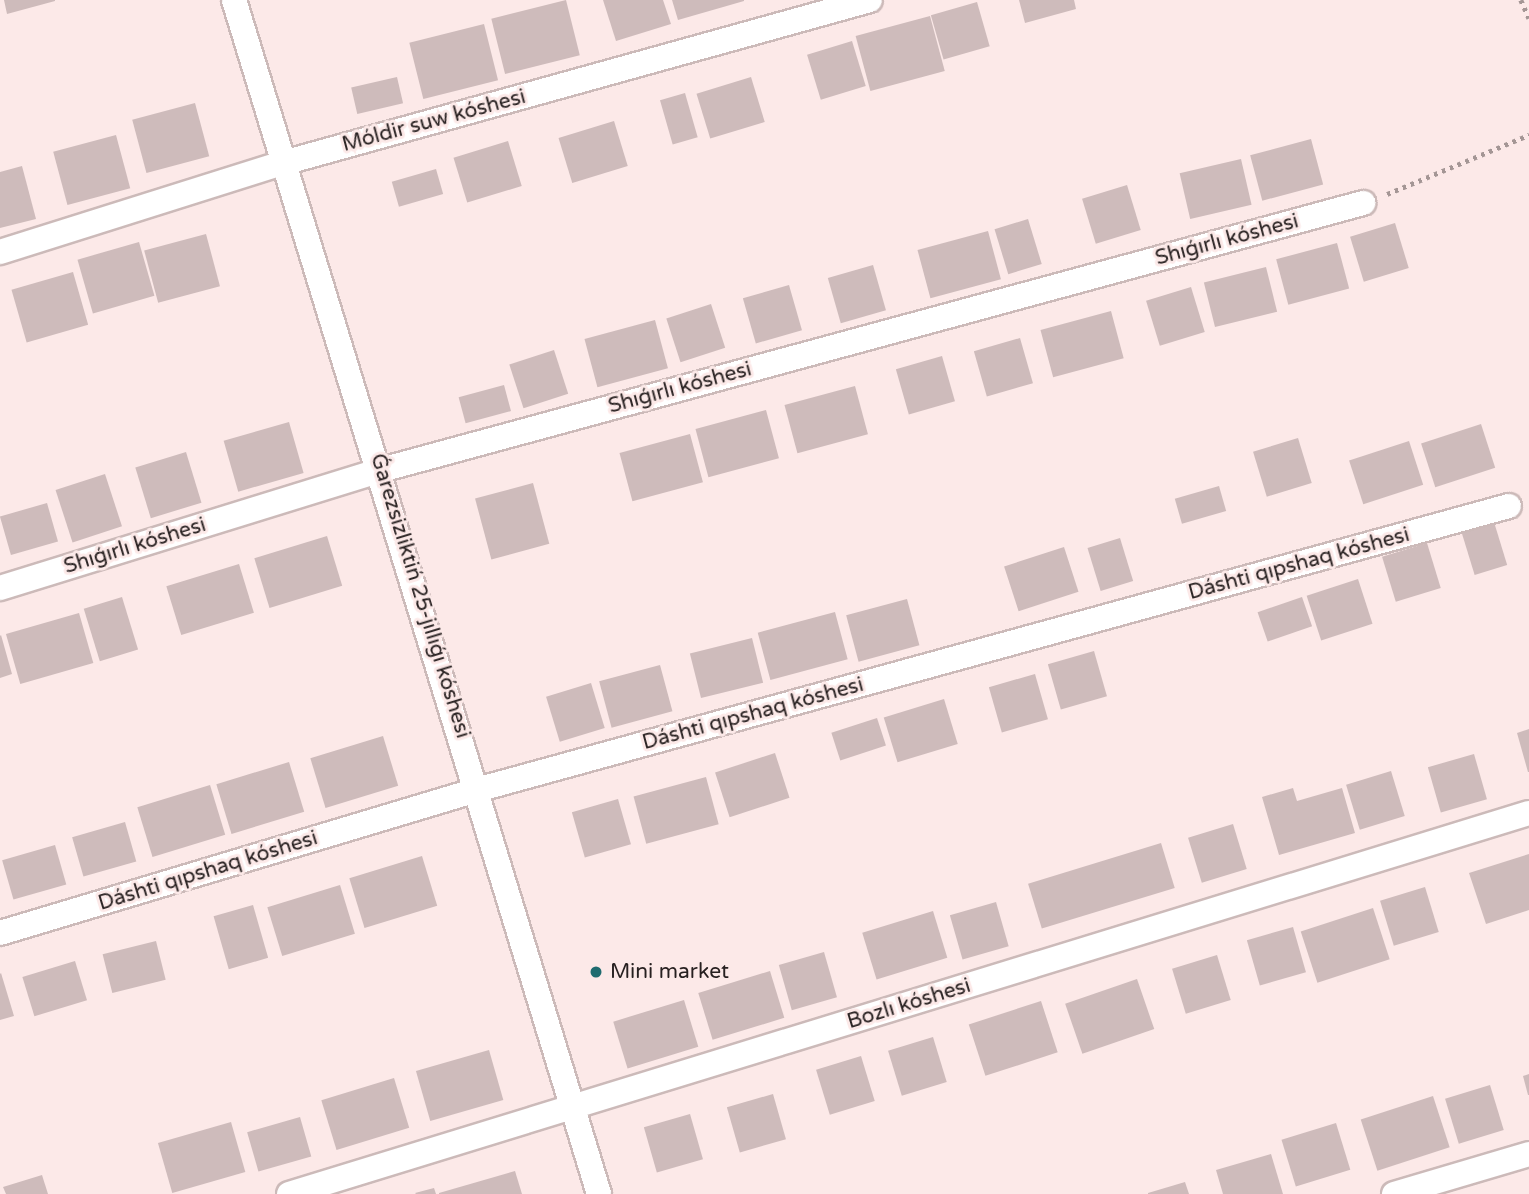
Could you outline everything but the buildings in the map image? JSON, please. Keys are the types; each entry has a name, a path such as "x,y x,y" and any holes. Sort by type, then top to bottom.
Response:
{"street":[{"name":"Ǵarezsizliktiń 25-jıllıǵı kóshesi","path":"234,0 480,789 570,1109 599,1194"},
{"name":"Móldir suw kóshesi","path":"0,252 283,163 870,0"},
{"name":"Shıǵırlı kóshesi","path":"0,588 381,470 1363,203"},
{"name":"Dáshti qıpshaq kóshesi","path":"0,933 480,789 1509,506"},
{"name":"Bozlı kóshesi","path":"289,1194 1529,813"},
{"path":"1394,1194 1529,1154"}],"path":[{"path":"1521,0 1529,18"},
{"path":"1363,203 1529,135"}],"place":[{"name":"Mini market","path":"596,972"}]}
